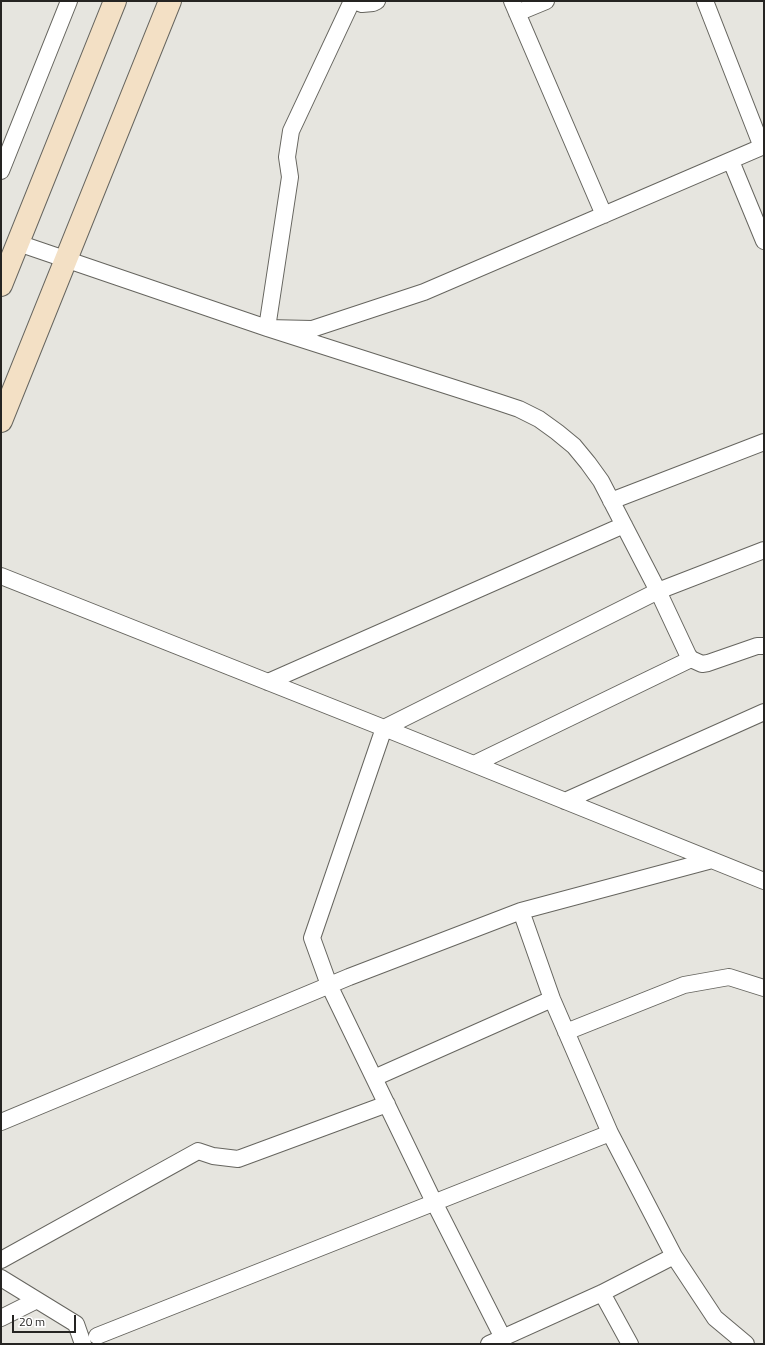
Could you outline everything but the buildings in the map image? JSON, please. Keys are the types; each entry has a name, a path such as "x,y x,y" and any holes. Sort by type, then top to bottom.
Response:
{"street":[{"path":"3,161 70,1"},
{"path":"1,285 116,1"},
{"path":"1,421 170,1"},
{"path":"267,328 290,177 286,157 291,131 353,1 362,4 377,1"},
{"path":"546,1 515,7 604,215"},
{"path":"267,328 312,329 424,292 763,147 704,1"},
{"path":"731,161 764,241"},
{"path":"18,243 267,328 519,409 539,419 574,446 601,481 658,591 688,655 692,659 702,664 708,664 757,646 764,646"},
{"path":"611,501 764,442"},
{"path":"268,682 624,525"},
{"path":"674,1256 602,1293 496,1341 434,1202 329,985 312,938 384,728 658,591 764,550"},
{"path":"1,576 764,881"},
{"path":"474,764 692,659"},
{"path":"565,801 764,712"},
{"path":"1,1122 329,985 521,911 712,860"},
{"path":"521,911 552,999 610,1133 674,1256 715,1318 746,1344"},
{"path":"566,1032 684,985 729,977 764,988"},
{"path":"374,1078 552,999"},
{"path":"1,1260 198,1151 213,1156 238,1158 387,1104"},
{"path":"97,1336 610,1133"},
{"path":"1,1278 76,1324 112,1344"},
{"path":"602,1293 630,1344"},
{"path":"1,1318 37,1300"},
{"path":"76,1324 83,1344"}]}
